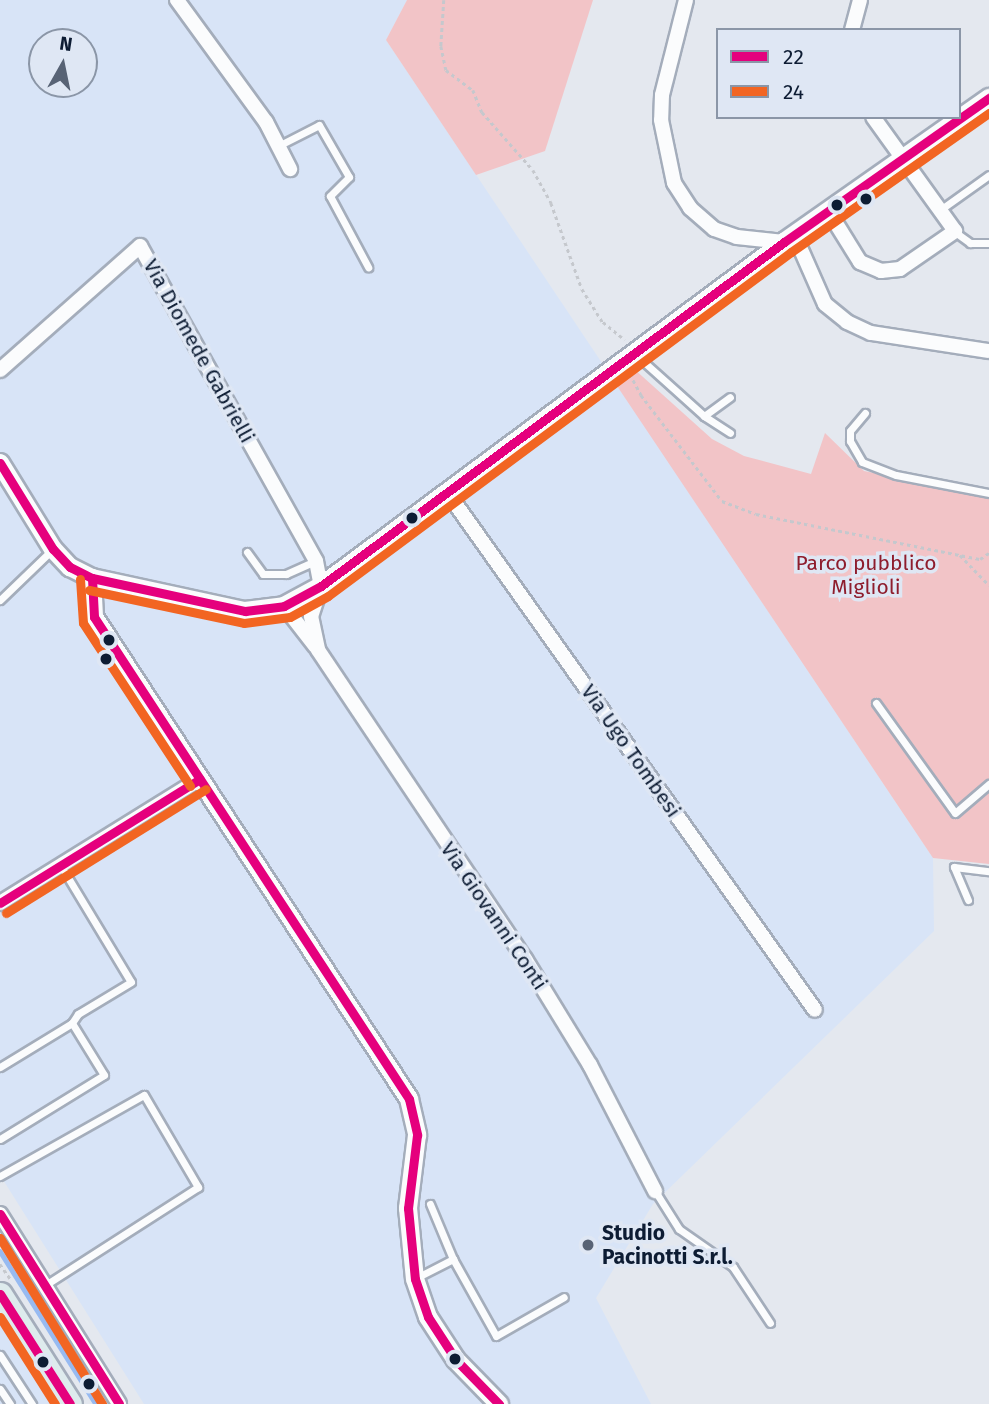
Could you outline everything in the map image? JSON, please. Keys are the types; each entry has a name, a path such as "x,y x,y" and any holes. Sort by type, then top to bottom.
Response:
{"main road":[{"path":"2,1299 70,1404"}],"street":[{"path":"177,0 266,122 290,169"},
{"path":"686,0 662,95 661,120 674,183 690,208 714,229 737,237 789,239"},
{"path":"853,28 860,0"},
{"path":"961,118 989,98"},
{"path":"829,212 860,262 881,271 900,269 955,231 874,119"},
{"path":"0,463 53,549 70,567 92,578 246,611 284,606 321,586 789,239 959,119"},
{"path":"789,239 825,303 847,322 871,333 989,351"},
{"name":"Via Diomede Gabrielli","path":"0,370 140,246 316,561 321,586"},
{"name":"Via Ugo Tombesi","path":"447,492 815,1010"},
{"path":"92,578 94,617 410,1099 417,1135 408,1208 415,1279 428,1317 456,1360 499,1404"},
{"name":"Via Giovanni Conti","path":"317,650 311,616 321,586"},
{"name":"Via Giovanni Conti","path":"284,606 317,650 525,959 590,1065 655,1191"},
{"path":"0,903 200,779"},
{"path":"0,1214 117,1403"}],"lane":[{"path":"278,146 319,125 349,177 330,196 368,267"},
{"path":"940,210 989,175"},
{"path":"955,231 970,243 989,243"},
{"path":"629,358 730,433"},
{"path":"704,416 730,397"},
{"path":"866,413 850,431 850,441 862,462 896,475 989,493"},
{"path":"0,600 53,549"},
{"path":"247,552 263,574 286,574 316,561"},
{"path":"876,704 955,813 989,784"},
{"path":"0,1067 72,1023 78,1014 131,982 60,865"},
{"path":"968,900 954,867 989,871"},
{"path":"0,1139 104,1074 72,1023"},
{"path":"0,1176 144,1095 198,1187 44,1286"},
{"path":"655,1191 679,1228 733,1267 770,1323"},
{"path":"430,1203 453,1259 496,1336 564,1297"},
{"path":"415,1279 453,1259"},
{"path":"0,1355 32,1404"},
{"path":"0,1389 10,1404"}],"path":[{"path":"444,0 441,46 446,70 473,90 482,112 533,170 551,203 582,289 603,322 621,335"},
{"path":"629,358 641,395 722,501 756,514 980,559 989,553"},
{"path":"960,555 989,585"}],"shaded area":[{"path":"0,0 407,0 386,40 933,858 934,931 653,1204 596,1298 651,1404 144,1404 0,1175"},
{"path":"0,1318 55,1404 0,1404"}],"green space":[{"path":"407,0 593,0 545,151 476,175 386,40"},
{"name":"Parco pubblico Miglioli","path":"633,368 712,439 744,456 811,474 825,433 864,471 989,496 989,864 933,858 615,383"}],"waterway":[{"path":"0,1251 96,1404"}],"transit line":[{"name":"22","path":"961,118 989,98"},
{"name":"24","path":"89,590 244,623 290,617 328,596 791,252 989,113"},
{"name":"22","path":"0,463 53,549 70,567 92,578 245,611 284,606 321,586 784,242 959,119"},
{"name":"22","path":"92,578 94,617 409,1099 417,1135 408,1208 415,1279 428,1317 456,1360 499,1404"},
{"name":"24","path":"80,579 83,623 190,786"},
{"name":"22","path":"0,903 200,779"},
{"name":"24","path":"6,913 206,789"},
{"name":"22","path":"0,1214 119,1404"},
{"name":"24","path":"0,1238 102,1404"},
{"name":"22","path":"0,1294 70,1404"},
{"name":"24","path":"0,1317 55,1404"}],"place":[{"name":"Studio Pacinotti S.r.l.","path":"588,1245"}]}
